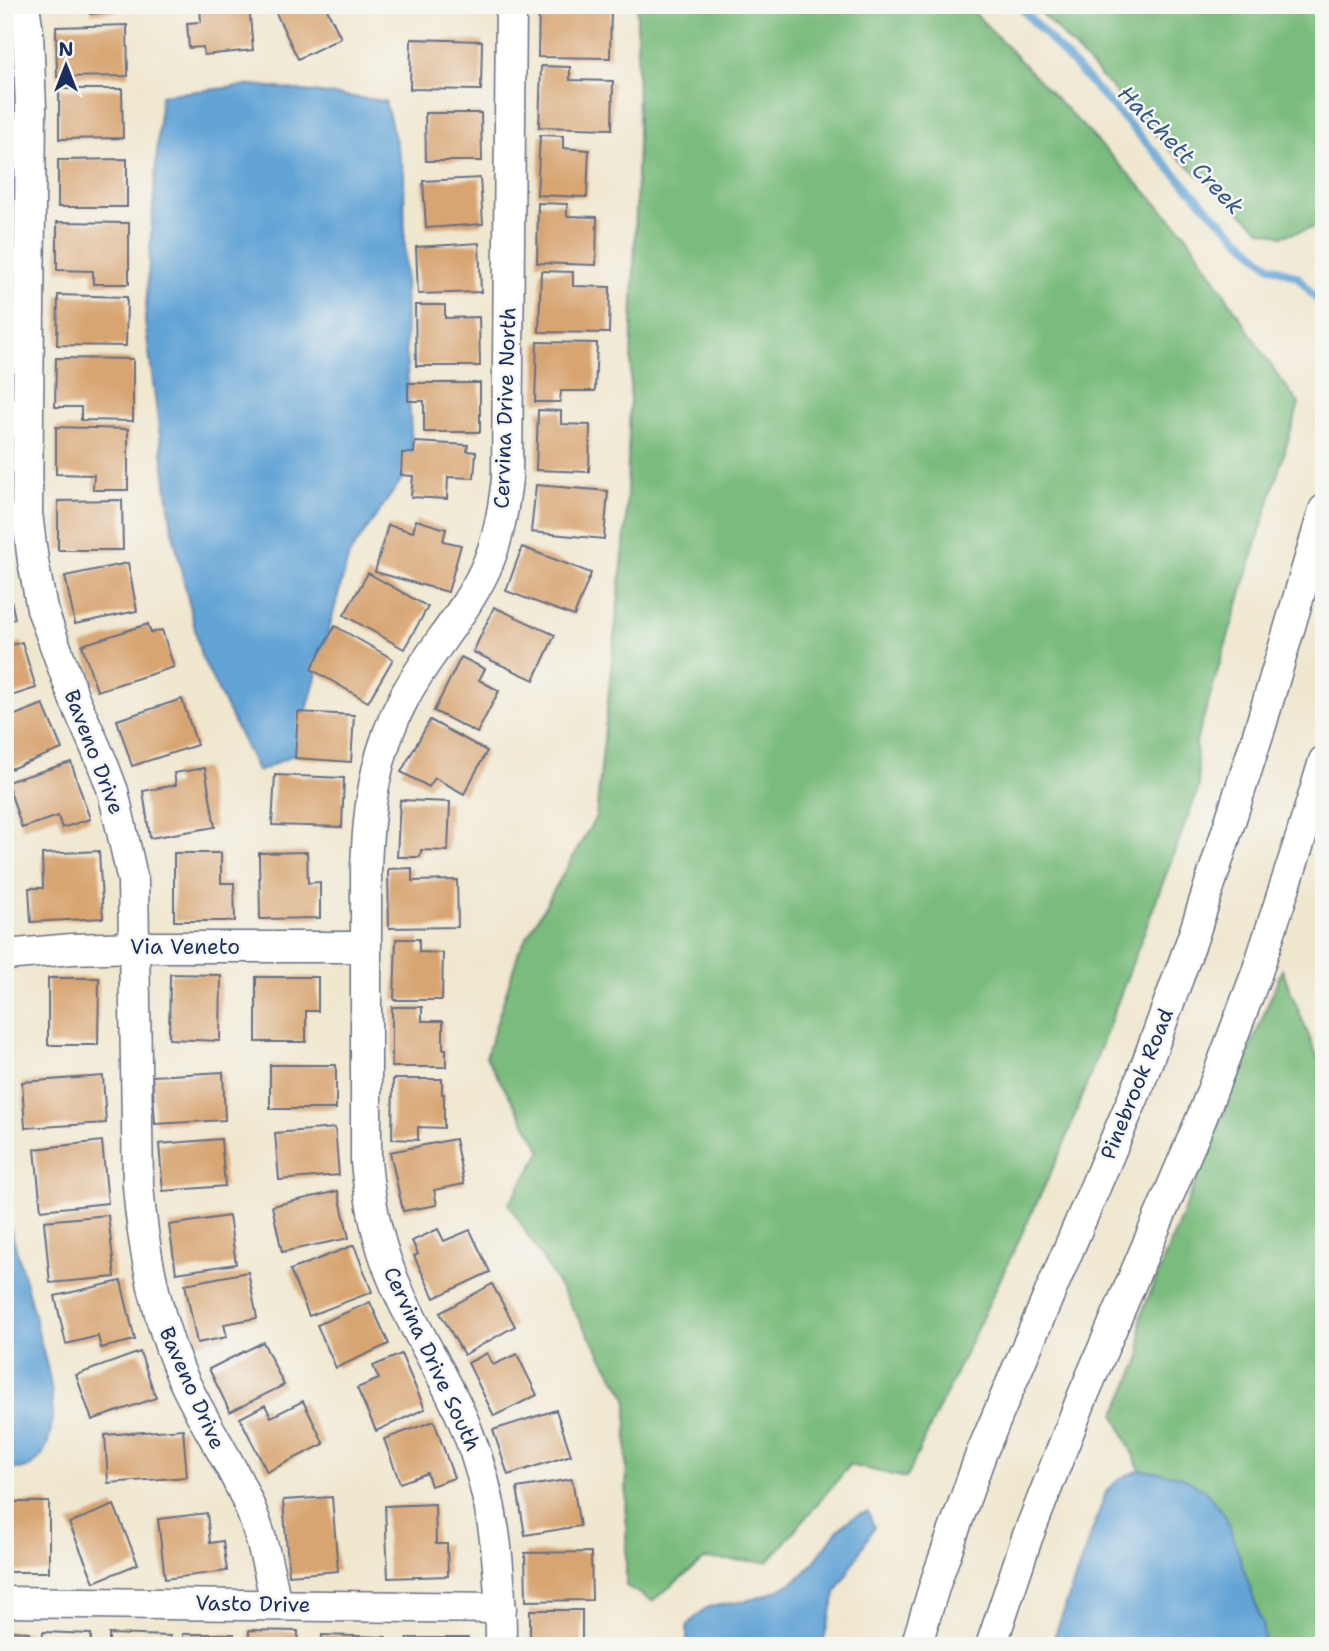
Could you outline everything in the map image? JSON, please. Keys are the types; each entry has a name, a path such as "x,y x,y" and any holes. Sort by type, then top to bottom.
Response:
{"street":[{"name":"Baveno Drive","path":"24,5 28,32 31,108 27,513 33,561 42,609 57,653 116,800 133,881 138,1185 141,1228 150,1276 162,1323 181,1373 255,1520 276,1604"},
{"name":"Cervina Drive North","path":"365,947 368,823 372,788 382,753 392,722 405,695 466,605 484,573 503,512 507,479 511,5"},
{"name":"Pinebrook Road","path":"916,1646 981,1454 1140,1082 1193,937 1261,725 1324,510"},
{"path":"991,1646 1027,1538 1082,1398 1202,1117 1256,975 1324,761"},
{"name":"Via Veneto","path":"5,955 72,948 365,947"},
{"name":"Cervina Drive South","path":"365,947 366,1162 369,1196 376,1229 396,1287 465,1424 479,1462 491,1507 497,1550 501,1646"},
{"name":"Vasto Drive","path":"5,1602 501,1608"}],"green space":[{"path":"637,5 967,5 1186,234 1299,404 1196,742 1199,787 1062,1149 906,1478 850,1465 768,1562 705,1559 652,1601 626,1586 627,1398 509,1204 542,1151 486,1057 519,951 596,817 626,525 638,142"},
{"path":"1034,5 1324,5 1324,225 1283,236 1261,230 1167,147"},
{"path":"1282,970 1324,1073 1324,1646 1265,1646 1262,1623 1162,1473 1140,1470 1115,1415 1141,1357 1140,1318"}],"water":[{"path":"254,85 385,101 404,173 406,354 413,463 349,555 295,754 258,772 201,656 172,529 145,321 161,95"},
{"path":"5,1210 33,1310 52,1395 51,1430 46,1448 35,1463 22,1469 5,1468"},
{"path":"1140,1470 1180,1476 1204,1490 1225,1515 1262,1623 1265,1646 1051,1646 1106,1492 1120,1478"},
{"path":"868,1512 874,1527 836,1593 822,1646 687,1646 687,1626 704,1609 756,1598 789,1584 811,1566 839,1529 856,1516"}],"building":[{"path":"90,5 117,5 117,11 91,14"},
{"path":"200,5 249,5 253,50 204,55 203,47 189,48 187,23 201,22"},
{"path":"272,5 325,5 341,38 298,59"},
{"path":"539,5 574,5 574,9 611,10 610,58 538,57"},
{"path":"127,25 128,76 57,77 56,27"},
{"path":"411,39 482,41 481,90 410,89"},
{"path":"541,66 570,67 570,80 613,81 612,129 539,127"},
{"path":"59,89 122,89 123,138 59,139"},
{"path":"425,113 481,113 482,161 426,161"},
{"path":"540,135 563,136 563,148 589,150 587,197 537,195"},
{"path":"127,159 127,207 58,207 58,160"},
{"path":"480,178 483,224 426,228 423,181"},
{"path":"538,203 567,204 567,216 597,217 596,265 537,263"},
{"path":"57,222 129,223 129,284 93,284 93,271 57,270"},
{"path":"479,243 481,292 418,294 416,247"},
{"path":"541,271 573,272 573,286 610,287 609,333 539,332"},
{"path":"58,295 127,297 126,346 57,345"},
{"path":"415,305 445,305 445,318 479,317 480,366 416,366"},
{"path":"537,342 597,343 595,391 561,391 560,402 535,402"},
{"path":"56,358 133,359 133,421 81,420 81,407 55,407"},
{"path":"408,383 480,383 480,432 424,432 424,401 408,401"},
{"path":"538,410 561,411 561,424 590,425 589,472 536,470"},
{"path":"56,427 128,429 128,490 93,490 94,475 56,474"},
{"path":"415,442 468,445 467,451 476,452 474,478 448,477 447,499 411,497 413,476 401,475 402,453 414,453"},
{"path":"536,485 608,491 604,539 531,532"},
{"path":"122,500 123,550 58,550 58,501"},
{"path":"416,520 446,529 443,541 461,545 448,592 375,572 388,525 413,532"},
{"path":"522,547 591,573 574,616 506,591"},
{"path":"128,563 137,611 75,624 65,576"},
{"path":"368,573 428,607 404,649 344,615"},
{"path":"5,576 15,619 5,621"},
{"path":"494,607 555,635 534,680 473,652"},
{"path":"148,624 151,633 162,630 174,667 97,691 82,645"},
{"path":"335,626 393,659 368,702 311,669"},
{"path":"22,642 36,688 5,698 5,647"},
{"path":"461,657 485,669 479,680 499,691 477,733 434,711"},
{"path":"182,699 197,745 132,766 117,720"},
{"path":"43,704 62,749 5,771 5,719"},
{"path":"298,712 354,715 351,762 295,758"},
{"path":"430,720 487,751 464,794 435,778 429,787 401,772"},
{"path":"71,762 90,819 62,828 58,816 22,828 7,782"},
{"path":"205,768 215,827 150,838 143,791 176,785 174,773"},
{"path":"275,775 344,778 342,827 272,825"},
{"path":"400,800 450,802 448,851 421,850 420,857 397,857"},
{"path":"99,851 103,918 31,922 29,888 43,888 42,854"},
{"path":"307,852 308,883 320,882 320,918 260,919 259,853"},
{"path":"174,853 221,853 221,883 234,883 235,921 174,921"},
{"path":"412,868 412,881 457,880 458,927 389,928 388,869"},
{"path":"396,939 419,939 419,952 443,953 442,1000 394,1000"},
{"path":"170,974 221,975 220,1041 169,1039"},
{"path":"256,977 318,977 318,1011 306,1011 306,1042 256,1042"},
{"path":"48,978 99,978 98,1045 48,1045"},
{"path":"392,1007 422,1007 422,1021 443,1021 446,1067 392,1067"},
{"path":"270,1065 336,1065 336,1109 270,1109"},
{"path":"223,1072 225,1120 155,1124 152,1076"},
{"path":"103,1076 106,1123 25,1128 22,1082"},
{"path":"393,1079 442,1079 444,1128 418,1127 418,1140 392,1139"},
{"path":"335,1128 339,1175 279,1180 275,1133"},
{"path":"221,1139 225,1186 163,1191 159,1144"},
{"path":"455,1139 464,1184 434,1190 437,1205 403,1211 390,1152"},
{"path":"102,1141 108,1203 41,1210 35,1149"},
{"path":"338,1191 349,1238 282,1252 272,1206"},
{"path":"108,1215 115,1277 50,1283 44,1221"},
{"path":"229,1216 236,1264 176,1273 169,1225"},
{"path":"438,1229 444,1241 470,1230 490,1272 434,1298 414,1256 418,1254 412,1241"},
{"path":"354,1245 372,1292 309,1316 290,1270"},
{"path":"248,1272 257,1318 224,1324 227,1337 197,1343 185,1284"},
{"path":"121,1281 135,1340 101,1348 98,1336 66,1344 55,1296"},
{"path":"492,1284 515,1326 464,1355 440,1313"},
{"path":"370,1302 389,1344 336,1368 317,1325"},
{"path":"263,1342 284,1385 230,1412 209,1369"},
{"path":"140,1352 156,1398 92,1420 76,1375"},
{"path":"487,1353 493,1365 517,1354 537,1395 494,1416 468,1363"},
{"path":"401,1354 425,1409 376,1431 357,1388 379,1379 373,1366"},
{"path":"303,1401 324,1444 267,1472 240,1418 265,1405 271,1417"},
{"path":"556,1410 571,1455 508,1475 493,1430"},
{"path":"434,1421 454,1478 431,1486 427,1473 400,1483 384,1439"},
{"path":"183,1429 187,1477 108,1483 105,1435"},
{"path":"572,1479 580,1526 525,1535 517,1488"},
{"path":"332,1497 338,1571 289,1575 283,1500"},
{"path":"5,1502 49,1502 49,1572 5,1572"},
{"path":"435,1504 436,1544 447,1544 448,1576 388,1578 385,1506"},
{"path":"114,1505 138,1564 94,1582 69,1523"},
{"path":"207,1513 210,1543 223,1541 227,1571 165,1579 158,1519"},
{"path":"591,1552 592,1600 526,1601 525,1553"},
{"path":"530,1610 582,1610 582,1646 530,1646"},
{"path":"249,1630 298,1631 298,1646 249,1646"},
{"path":"5,1631 29,1632 28,1646 5,1646"},
{"path":"43,1632 91,1634 91,1646 42,1646"},
{"path":"109,1634 170,1636 170,1646 109,1646"},
{"path":"183,1634 234,1634 234,1646 183,1646"},
{"path":"322,1635 386,1637 386,1646 322,1646"},
{"path":"407,1638 468,1638 468,1646 407,1646"}],"waterway":[{"name":"Hatchett Creek","path":"1018,5 1208,209 1268,265 1298,277 1324,308"}]}
